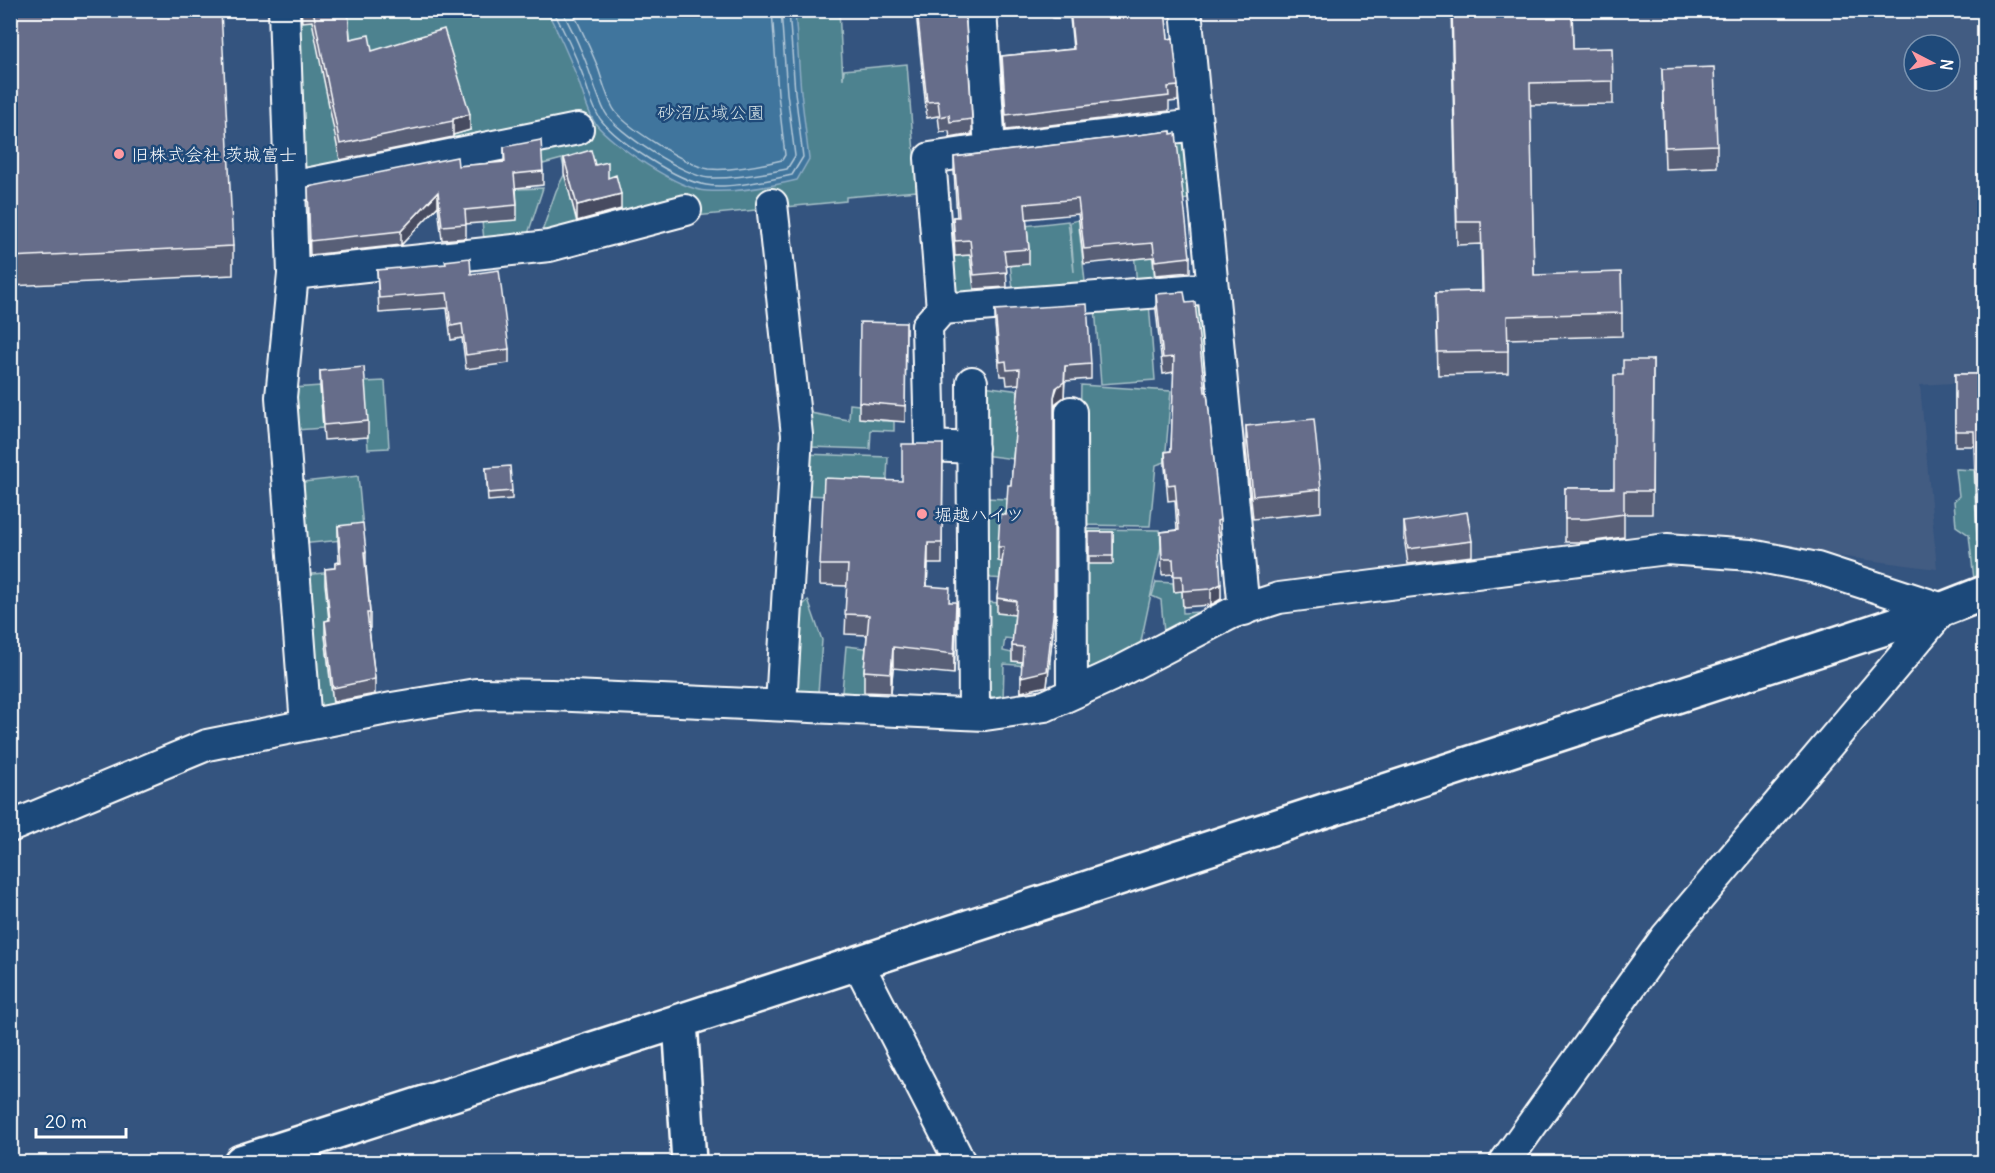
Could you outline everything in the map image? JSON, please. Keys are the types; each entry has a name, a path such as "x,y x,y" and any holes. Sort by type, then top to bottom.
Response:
{"street":[{"path":"284,10 293,274 280,398 306,725"},
{"path":"981,10 990,149"},
{"path":"1186,10 1244,610"},
{"path":"942,309 930,158 1197,125"},
{"path":"291,187 578,129"},
{"path":"772,204 797,435 781,705"},
{"path":"293,274 549,246 686,210"},
{"path":"973,448 930,446 927,326 942,309 1213,288"},
{"path":"972,382 974,714"},
{"path":"1071,412 1072,693"},
{"path":"10,826 207,745 392,708 476,694 551,695 985,715 1046,706 1232,614 1279,598 1667,549 1751,555 1817,568 1943,609"},
{"path":"242,1162 1943,609 1984,592"},
{"path":"1505,1162 1666,937 1943,609"},
{"path":"858,963 960,1162"},
{"path":"680,1021 688,1162"}],"shaded area":[{"path":"1199,11 1984,11 1984,381 1920,385 1937,569 1784,549 1255,591"}],"green space":[{"path":"292,11 839,11 843,79 844,70 907,64 917,191 846,197 846,201 625,223 616,191 565,173 562,159 543,164 538,147 297,183"},
{"path":"1182,141 1188,199 1182,200 1132,146"},
{"path":"503,150 518,169 519,189 543,188 524,246 485,249 477,175 454,157"},
{"path":"565,173 577,224 538,243 556,191"},
{"path":"1148,216 1155,283 1137,285 1131,218"},
{"path":"1082,219 1079,227 1086,291 1014,298 1006,228 1068,221 1074,272 1070,222"},
{"path":"970,255 975,300 955,302 946,257"},
{"path":"1202,302 1209,369 1201,370 1184,303"},
{"path":"1149,303 1155,380 1101,384 1095,307"},
{"path":"385,381 389,448 368,449 364,382"},
{"path":"1081,385 1171,391 1165,462 1156,465 1150,526 1078,525"},
{"path":"320,386 323,428 296,430 293,388"},
{"path":"983,386 1020,391 1014,459 983,455"},
{"path":"850,404 859,405 882,418 882,421 894,421 894,431 871,430 870,449 809,447 810,413 849,420"},
{"path":"804,454 888,457 886,498 802,495"},
{"path":"1956,469 1974,470 1977,540 1984,540 1984,574 1974,579 1969,535 1956,526 1954,501 1959,496"},
{"path":"358,476 364,538 300,544 294,483"},
{"path":"985,498 1008,499 1006,579 991,578 984,572"},
{"path":"1080,529 1160,530 1161,547 1140,646 1087,671 1082,666"},
{"path":"334,572 330,632 325,636 333,706 317,707 303,575"},
{"path":"1156,582 1173,583 1174,592 1182,591 1183,613 1199,612 1164,633 1161,600 1152,596"},
{"path":"808,600 822,640 818,693 798,692 795,689 799,605"},
{"path":"986,602 1056,607 1055,615 1016,612 1013,639 1005,638 1003,651 1012,653 1012,661 1051,664 1051,668 1004,664 1003,702 999,702 984,691"},
{"path":"846,646 881,650 877,695 842,692"}],"water":[{"name":"砂沼広域公園","path":"547,11 795,11 809,159 797,180 752,189 707,191 680,183 647,165 616,143 592,119 570,60"}],"building":[{"name":"旧株式会社 茨城富士","path":"10,10 221,10 233,246 10,257"},
{"path":"313,10 348,10 350,39 369,35 372,51 444,29 470,114 453,119 453,121 340,144"},
{"path":"917,10 965,10 972,119 950,122 949,115 940,117 938,101 927,102"},
{"path":"1070,10 1165,10 1168,39 1173,38 1178,86 1168,87 1169,96 1006,115 1002,56 1074,49"},
{"path":"1452,10 1572,10 1573,49 1612,48 1613,81 1530,83 1534,275 1621,272 1622,313 1507,316 1508,351 1438,352 1436,292 1483,291 1481,222 1457,222"},
{"path":"1714,67 1717,145 1665,147 1662,69"},
{"path":"1171,131 1171,134 1176,133 1190,257 1155,261 1153,243 1084,249 1078,199 1025,204 1029,249 1004,251 1007,272 974,275 970,240 955,241 953,217 959,217 954,157"},
{"path":"541,140 543,171 514,174 517,205 465,210 466,224 442,226 438,192 401,231 310,241 308,187 457,157 458,166 505,162 504,147"},
{"path":"591,150 595,165 608,162 608,178 616,175 621,194 577,205 564,158"},
{"path":"470,258 471,274 499,270 509,349 466,355 462,324 451,326 447,293 379,298 377,270 446,264 445,261"},
{"path":"1184,292 1186,303 1195,302 1205,392 1207,392 1220,520 1217,521 1221,584 1211,589 1183,591 1182,576 1174,576 1173,559 1162,559 1161,532 1179,530 1175,484 1168,485 1165,452 1171,451 1174,357 1163,358 1156,294"},
{"path":"1087,304 1091,364 1065,366 1064,382 1056,388 1054,397 1054,607 1047,671 1021,677 1023,647 1012,646 1016,601 997,598 1004,547 998,547 1000,514 1006,515 1008,485 1011,485 1020,369 1007,370 1006,361 1000,362 995,310"},
{"path":"860,322 906,323 905,406 859,402"},
{"path":"1623,360 1653,360 1652,491 1624,491 1624,514 1587,519 1565,519 1565,488 1614,488 1614,375 1623,375"},
{"path":"364,367 368,421 324,425 320,371"},
{"path":"1955,374 1984,374 1984,525 1977,525 1974,431 1955,431"},
{"path":"1314,419 1321,489 1253,496 1246,426"},
{"path":"902,444 943,444 942,543 928,543 926,586 950,588 949,602 956,602 954,654 893,647 891,673 864,671 869,615 845,614 848,565 820,565 824,478 902,481"},
{"path":"510,466 512,491 488,493 486,468"},
{"path":"1467,512 1472,541 1408,549 1404,522"},
{"path":"363,523 370,613 367,613 375,679 333,688 325,621 330,620 325,569 335,568 335,563 341,562 338,526"},
{"path":"1089,532 1113,532 1113,556 1089,556"}],"place":[{"name":"旧株式会社 茨城富士","path":"119,154"},
{"name":"堀越ハイツ","path":"922,514"}]}
